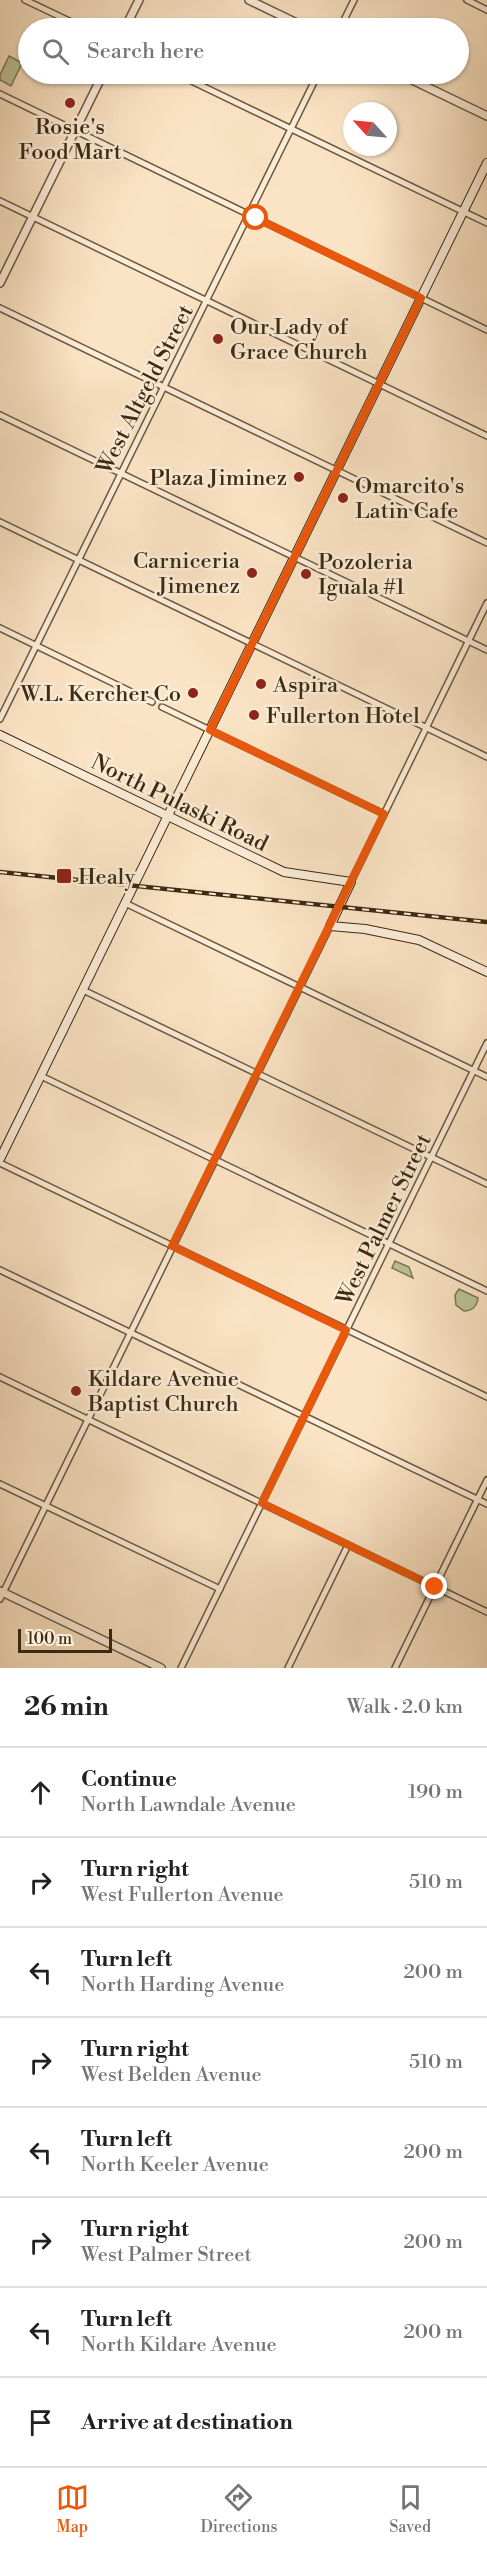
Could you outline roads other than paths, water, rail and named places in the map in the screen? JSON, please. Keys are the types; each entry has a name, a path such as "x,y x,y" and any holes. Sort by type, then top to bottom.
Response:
{"main road":[{"path":"0,1161 487,163"},
{"name":"North Pulaski Road","path":"0,735 284,872 351,882"},
{"path":"351,882 330,926 365,929 419,940 487,972"}],"street":[{"path":"25,0 63,18"},
{"path":"130,18 139,0"},
{"path":"249,0 286,18"},
{"path":"345,18 354,0"},
{"path":"467,0 487,10"},
{"path":"0,283 98,84"},
{"path":"198,84 487,223"},
{"name":"West Altgeld Street","path":"0,719 313,84"},
{"path":"421,84 487,116"},
{"path":"0,94 487,330"},
{"path":"0,201 487,436"},
{"path":"0,308 487,543"},
{"path":"0,415 487,650"},
{"path":"0,522 487,757"},
{"path":"351,882 487,603"},
{"path":"0,628 152,702"},
{"path":"162,707 384,814"},
{"path":"125,903 487,1077"},
{"path":"161,1668 1,1594 330,926"},
{"path":"83,990 487,1184"},
{"name":"West Palmer Street","path":"181,1668 487,1042"},
{"path":"41,1076 487,1291"},
{"path":"0,1161 487,1397"},
{"path":"0,1270 487,1504"},
{"path":"0,1377 487,1612"},
{"path":"395,1668 487,1480"},
{"path":"0,1484 220,1589"},
{"path":"288,1668 348,1545"}],"railway":[{"path":"0,872 487,922"}],"place":[{"name":"Rosie's Food Mart","path":"70,103"},
{"name":"Our Lady of Grace Church","path":"218,339"},
{"name":"Plaza Jiminez","path":"299,477"},
{"name":"Omarcito's Latin Cafe","path":"343,498"},
{"name":"Carniceria Jimenez","path":"252,573"},
{"name":"Pozoleria Iguala #1","path":"306,574"},
{"name":"Aspira","path":"261,684"},
{"name":"W.L. Kercher Co","path":"193,693"},
{"name":"Fullerton Hotel","path":"254,715"},
{"name":"Healy","path":"64,876"},
{"name":"Kildare Avenue Baptist Church","path":"76,1391"}]}
